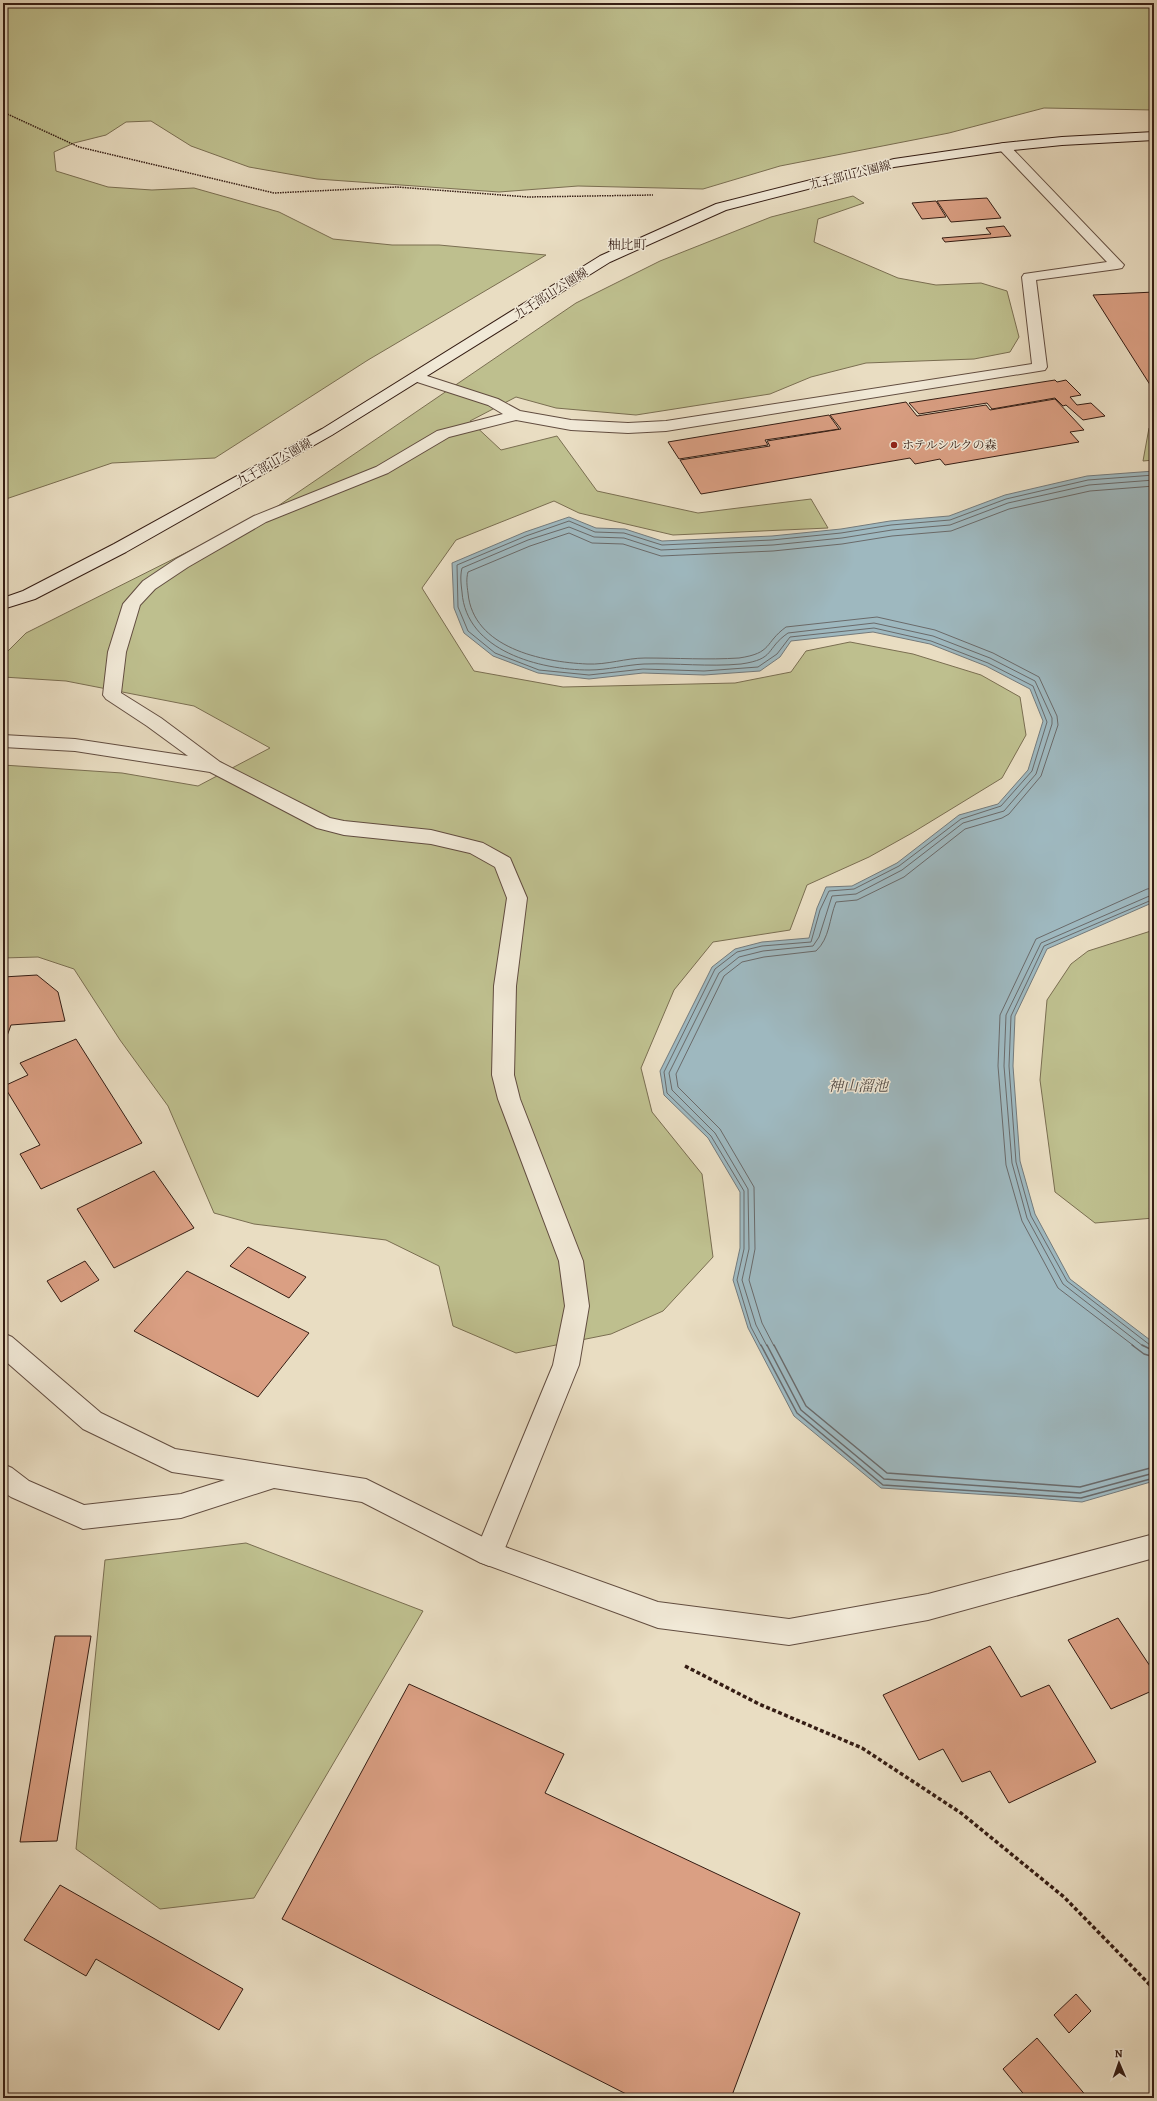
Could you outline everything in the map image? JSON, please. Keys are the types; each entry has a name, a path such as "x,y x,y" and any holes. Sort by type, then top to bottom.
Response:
{"main road":[{"name":"九千部山公園線","path":"3,604 29,594 120,548 327,432 605,259 721,207 894,163 1004,146 1154,136"},
{"path":"416,377 493,402 516,415 570,425 628,428 666,426 1040,367 1029,277 1117,265 1004,146"},
{"path":"489,1553 566,1365 577,1306 571,1261 509,1099 503,1075 505,986 517,898 503,863 476,848 431,837 344,828 324,823 218,767 154,722 112,696 117,652 132,604 149,585 182,563 260,519 382,470 443,434 516,415"},
{"path":"3,741 75,744 218,767"},
{"path":"3,1344 92,1421 172,1460 366,1491 489,1553 658,1615 789,1632 928,1607 1154,1546"},
{"path":"3,1476 20,1489 83,1517 181,1506 275,1477"}],"path":[{"path":"3,112 79,147 274,193 398,187 528,197 679,195 721,207"},
{"path":"658,1615 684,1665 759,1704 862,1748 962,1813 1064,1897 1154,1989"}],"green space":[{"path":"3,3 1154,3 1154,110 1044,108 949,133 780,166 703,189 578,186 499,192 317,179 249,167 191,146 151,121 126,122 106,135 74,143 54,152 56,171 108,187 152,190 194,188 279,212 333,239 392,245 439,245 546,255 368,360 215,458 112,463 3,500"},
{"path":"853,196 864,203 818,219 814,242 898,278 936,285 981,283 1007,291 1019,337 1010,352 974,359 866,363 811,377 770,394 636,415 556,408 516,397 470,421 501,450 557,436 597,491 698,513 811,499 828,528 673,535 579,513 554,501 456,540 422,588 474,671 563,687 735,683 791,672 806,651 850,642 913,654 981,675 1020,697 1026,735 1002,778 912,833 869,857 807,885 790,930 713,942 674,990 641,1068 652,1112 702,1174 713,1257 663,1311 611,1334 516,1353 453,1326 439,1266 386,1240 254,1224 214,1213 168,1106 120,1040 74,969 38,957 3,958 3,765 122,773 198,786 270,748 194,706 66,681 3,677 3,656 26,633 275,508 576,303 660,261 771,217"},
{"path":"1149,428 1154,428 1154,460 1143,461"},
{"path":"1154,930 1154,1218 1095,1223 1055,1192 1040,1080 1047,1000 1071,964 1088,951"},
{"path":"246,1543 423,1611 254,1898 160,1909 76,1849 105,1560"}],"water":[{"name":"神山溜池","path":"1154,471 1154,902 1047,949 1015,1016 1013,1066 1020,1161 1035,1214 1070,1279 1154,1343 1154,1481 1082,1502 881,1488 794,1416 748,1328 733,1280 740,1248 740,1192 708,1138 664,1095 660,1071 712,967 735,949 762,942 809,938 817,908 826,887 852,886 897,863 959,815 998,804 1028,770 1043,721 1030,689 986,666 930,644 873,632 791,641 780,657 760,671 704,675 643,673 589,679 538,673 493,656 464,633 454,608 452,563 525,532 569,517 596,528 625,529 662,541 772,536 841,529 890,521 949,516 1005,495 1087,476"}],"building":[{"path":"987,198 1001,218 951,222 937,201"},
{"path":"936,201 946,217 922,219 912,203"},
{"path":"1004,226 1011,236 945,242 942,238 991,234 986,228"},
{"path":"1154,292 1154,391 1093,295"},
{"path":"1055,380 1057,382 1066,380 1081,395 1070,397 1077,405 1091,403 1105,416 1083,420 1066,405 1063,406 1055,398 992,409 987,403 919,414 909,403"},
{"path":"1055,399 1084,430 1070,432 1079,442 945,465 940,459 915,464 910,458 701,494 680,460 770,446 767,441 841,429 830,415 906,402 917,416 986,405 990,410"},
{"path":"829,415 839,429 765,440 768,445 679,459 668,442"},
{"path":"37,975 58,992 65,1021 11,1025 3,1047 3,977"},
{"path":"76,1039 142,1143 41,1189 20,1154 40,1145 4,1086 28,1075 20,1063"},
{"path":"154,1171 194,1228 114,1268 77,1209"},
{"path":"248,1247 306,1277 289,1298 230,1266"},
{"path":"85,1261 99,1280 61,1302 47,1281"},
{"path":"187,1271 309,1333 258,1397 134,1331"},
{"path":"1118,1618 1154,1672 1154,1690 1111,1709 1068,1640"},
{"path":"55,1636 91,1636 57,1841 20,1842"},
{"path":"990,1646 1021,1697 1049,1685 1096,1762 1009,1803 990,1771 962,1782 943,1749 919,1760 883,1695"},
{"path":"409,1684 564,1754 545,1793 800,1913 731,2098 634,2098 282,1919"},
{"path":"60,1885 243,1989 219,2030 96,1959 86,1976 24,1940"},
{"path":"1076,1994 1091,2011 1069,2033 1054,2015"},
{"path":"1037,2038 1088,2098 1027,2098 1003,2069"}],"place":[{"name":"ホテルシルクの森","path":"894,445"}],"district":[{"name":"柚比町","path":"627,244"}]}
